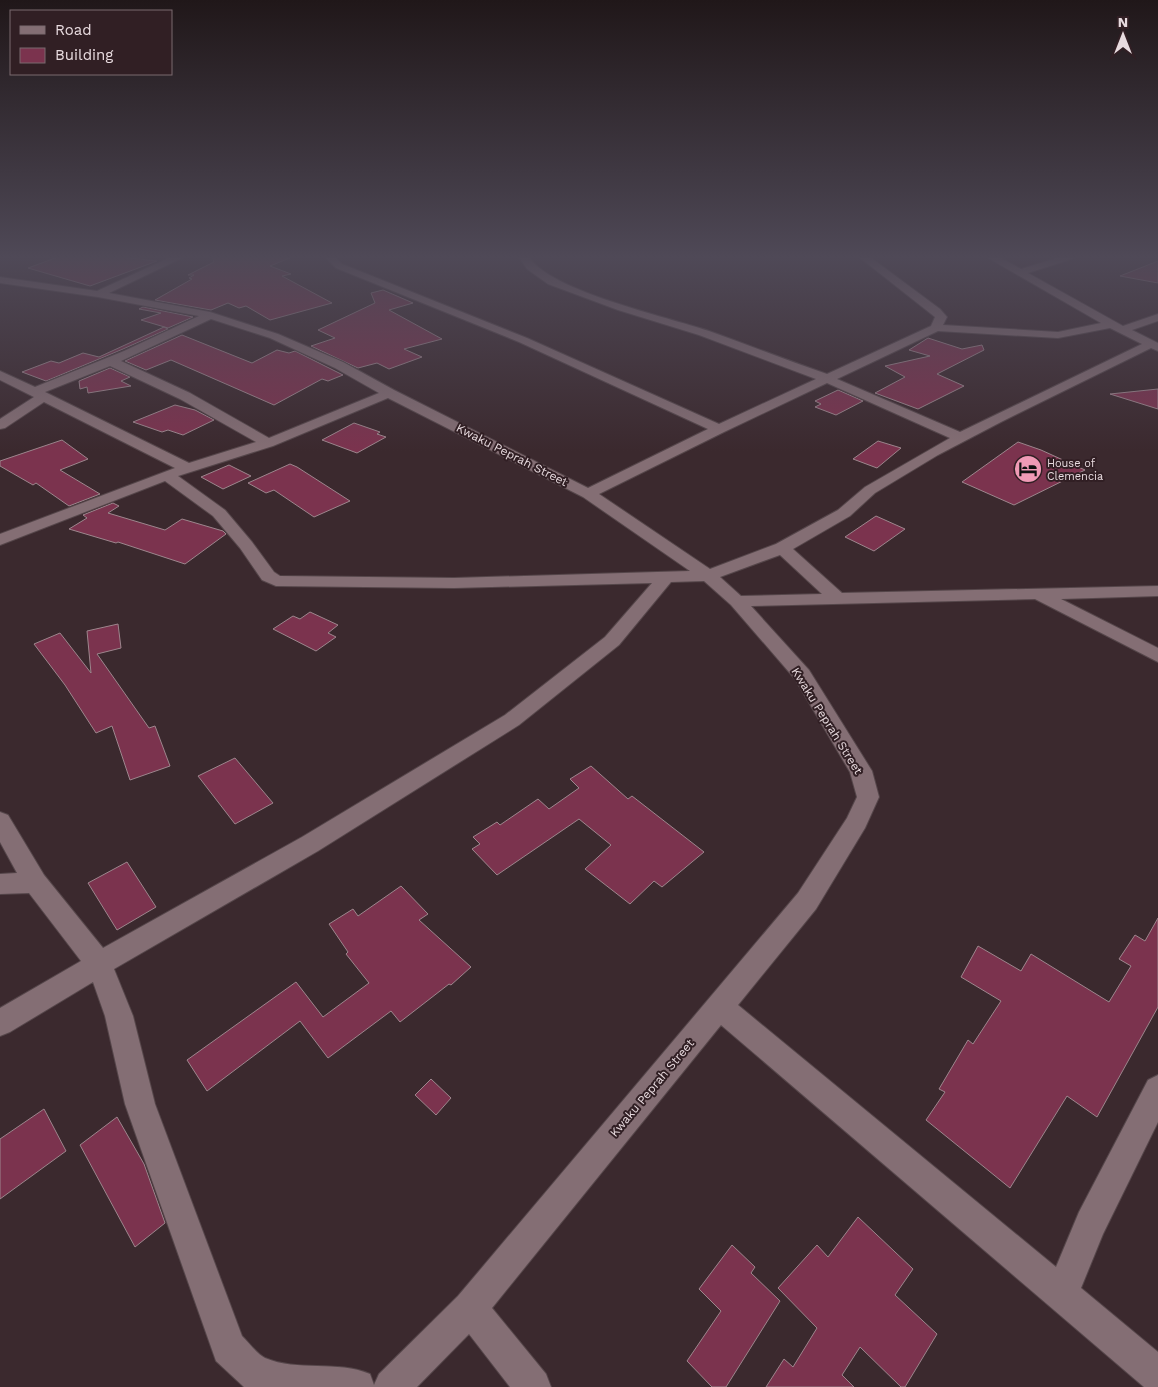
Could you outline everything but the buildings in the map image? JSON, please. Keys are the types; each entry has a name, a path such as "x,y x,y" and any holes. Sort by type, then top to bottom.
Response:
{"street":[{"path":"0,425 38,394 195,322"},
{"name":"Kwaku Peprah Street","path":"231,322 274,336 339,365 389,393 588,494 708,576 736,601 802,675 861,771 868,797 857,822 808,901 470,1308 392,1387"},
{"path":"478,322 523,340 719,429"},
{"path":"666,322 703,333 828,379 962,438"},
{"path":"936,328 939,322"},
{"path":"1107,322 1155,345"},
{"path":"1125,329 1145,322"},
{"path":"588,494 719,429 936,328 1058,335 1111,324"},
{"path":"167,475 219,513 246,545 268,576 276,581 356,583 665,579 708,576 782,548 844,513 870,490 933,452 996,419 1155,345"},
{"path":"110,361 185,396 268,444"},
{"path":"0,374 187,468"},
{"path":"0,540 167,475 268,444 318,421 389,393"},
{"path":"782,548 838,599"},
{"path":"0,1023 99,964 310,844 512,720 612,642 665,579"},
{"path":"736,601 1158,590"},
{"path":"1039,594 1158,656"},
{"path":"2,830 35,882 99,964 119,1016 140,1104 229,1348 254,1373 291,1382 357,1387"},
{"path":"0,884 35,882"},
{"path":"720,1006 1158,1375"},
{"path":"1062,1294 1091,1224 1158,1090"},
{"path":"470,1308 533,1387"}],"place":[{"name":"House of Clemencia","path":"1028,469"}]}
